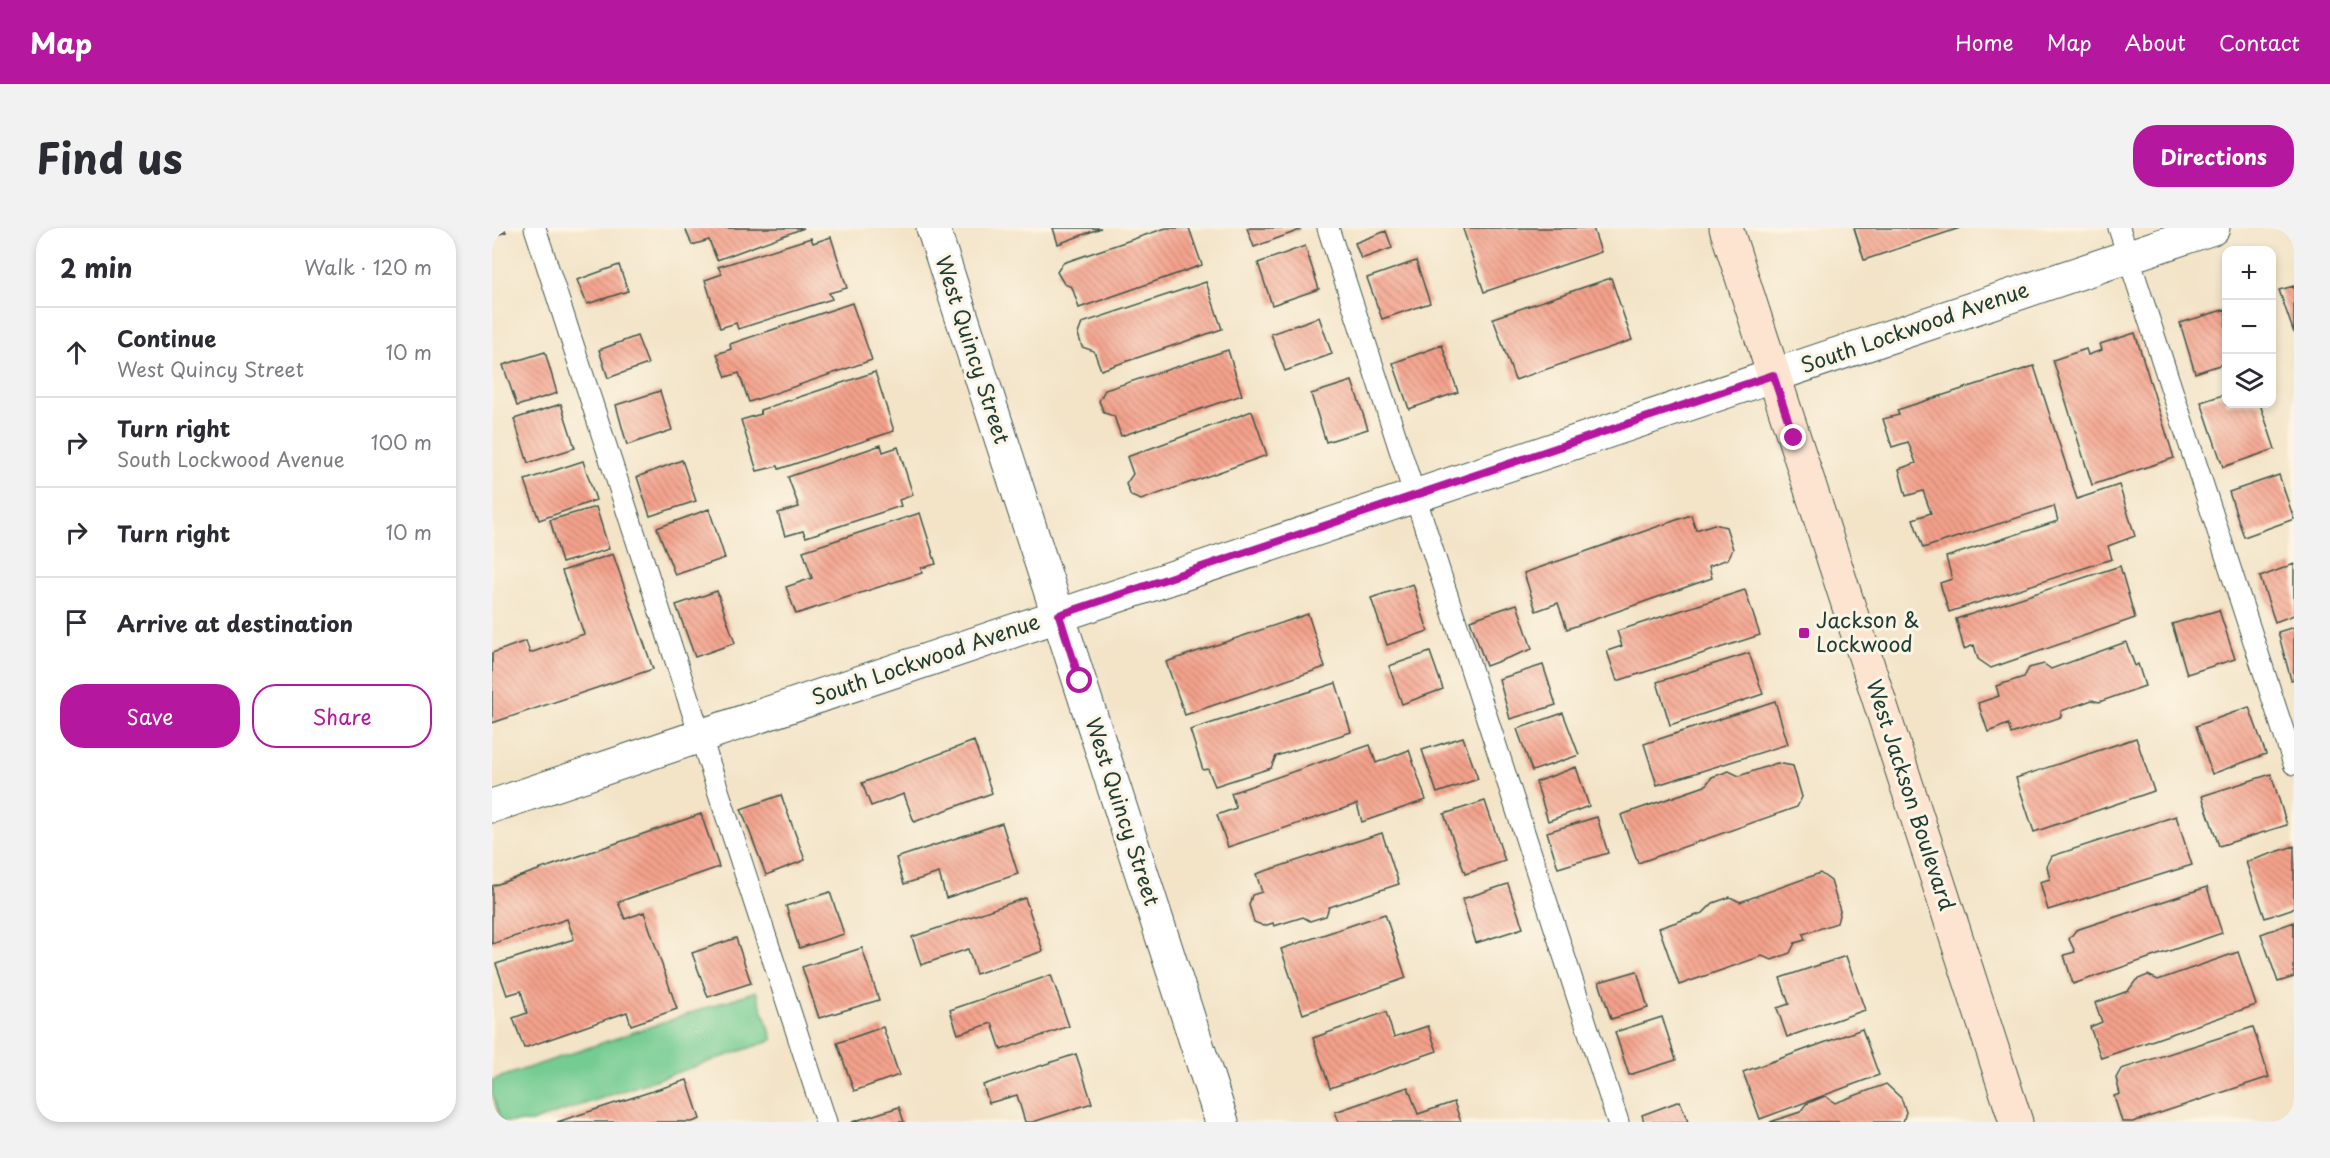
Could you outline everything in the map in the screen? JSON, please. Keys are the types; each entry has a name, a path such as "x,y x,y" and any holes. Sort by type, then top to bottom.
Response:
{"street":[{"name":"West Quincy Street","path":"933,228 1222,1122"},
{"name":"West Jackson Boulevard","path":"1726,228 2016,1122"},
{"name":"South Lockwood Avenue","path":"492,806 1773,375 2123,242 2213,228"}],"lane":[{"path":"535,228 826,1122"},
{"path":"1328,228 1618,1122"},
{"path":"2123,242 2294,764"}],"green space":[{"path":"756,991 773,1040 531,1122 501,1122 492,1093 492,1080"}],"building":[{"path":"492,228 504,228 506,232 492,236"},
{"path":"685,228 804,228 717,260 709,240 692,245"},
{"path":"1053,228 1101,228 1058,244"},
{"path":"1166,228 1189,228 1202,265 1079,308 1072,287 1064,284 1057,272 1063,263"},
{"path":"1247,228 1299,228 1300,230 1254,247"},
{"path":"1593,228 1601,252 1484,292 1463,229"},
{"path":"1854,228 1960,228 1864,260"},
{"path":"1386,231 1392,248 1361,259 1355,243"},
{"path":"831,237 847,288 829,293 832,299 738,329 736,323 720,328 705,280 722,274 718,267 811,238 813,243"},
{"path":"1305,246 1319,289 1272,305 1258,263"},
{"path":"1416,261 1430,303 1382,319 1367,278"},
{"path":"619,265 628,291 587,304 577,280"},
{"path":"1611,278 1632,340 1515,380 1493,318"},
{"path":"1206,282 1222,329 1101,370 1094,351 1082,347 1078,334 1082,323"},
{"path":"2294,286 2294,333 2279,290"},
{"path":"852,303 872,360 749,402 739,373 726,377 717,354 731,349 730,344"},
{"path":"2222,310 2222,364 2195,373 2180,323"},
{"path":"1319,317 1332,354 1285,371 1271,334"},
{"path":"2135,333 2174,458 2092,485 2053,360 2086,349 2088,355 2102,350 2100,344"},
{"path":"637,336 648,364 608,378 599,350"},
{"path":"1442,345 1458,392 1409,409 1393,363"},
{"path":"1228,350 1242,395 1121,436 1114,416 1104,413 1099,401 1105,390"},
{"path":"545,352 557,393 517,406 503,365"},
{"path":"2034,366 2077,499 2119,485 2135,536 2108,546 2112,559 1949,612 1940,583 1952,579 1946,557 2058,521 2054,506 1923,548 1913,519 1931,513 1923,491 1906,496 1899,469 1916,463 1908,442 1892,447 1883,419 1899,415 1897,410"},
{"path":"875,372 894,431 779,469 778,466 757,471 741,420 761,414 760,410"},
{"path":"1352,381 1368,429 1326,442 1311,394"},
{"path":"660,391 672,430 627,445 616,405"},
{"path":"2222,395 2222,408 2261,408 2275,449 2223,467 2201,402"},
{"path":"561,404 575,448 528,463 514,419"},
{"path":"1252,411 1267,455 1141,500 1131,496 1126,484 1133,474 1127,457"},
{"path":"881,445 883,452 898,447 913,495 899,500 901,506 806,537 803,531 785,536 778,513 799,507 788,477"},
{"path":"682,460 696,501 650,516 637,477"},
{"path":"583,461 596,500 539,520 525,480"},
{"path":"2279,475 2294,519 2244,537 2229,492"},
{"path":"596,507 609,549 562,563 550,520"},
{"path":"709,509 725,558 675,575 657,528"},
{"path":"920,513 936,564 921,568 922,573 796,614 786,587 812,578 803,551"},
{"path":"1691,515 1696,530 1714,524 1726,527 1733,549 1728,559 1709,566 1712,578 1567,629 1558,603 1536,611 1524,573"},
{"path":"613,554 653,669 492,723 492,653 526,641 530,653 584,634 562,571"},
{"path":"2294,564 2294,615 2275,622 2260,577"},
{"path":"2120,566 2135,618 1991,668 1978,659 1974,645 1964,649 1956,619"},
{"path":"1413,584 1428,631 1387,645 1371,598"},
{"path":"1745,590 1760,635 1617,681 1607,651 1622,646 1617,631"},
{"path":"717,591 735,643 695,657 676,605"},
{"path":"1517,604 1532,649 1486,666 1470,620"},
{"path":"2219,610 2235,659 2187,674 2172,624"},
{"path":"1308,614 1325,667 1185,715 1166,662"},
{"path":"2294,627 2294,679 2291,680 2278,632"},
{"path":"2126,642 2135,666 2138,664 2145,686 2099,702 2092,700 2061,711 2061,717 2011,734 2008,724 1988,732 1978,703 1999,696 1996,686 2024,677 2029,668 2044,664 2051,669"},
{"path":"1430,652 1443,689 1402,704 1389,666"},
{"path":"1749,653 1763,694 1670,725 1657,682"},
{"path":"1543,665 1556,705 1510,719 1499,679"},
{"path":"1336,683 1351,732 1276,756 1271,768 1215,786 1208,769 1203,770 1190,730"},
{"path":"1775,701 1788,744 1657,785 1644,744"},
{"path":"2249,707 2266,754 2212,774 2196,726"},
{"path":"1563,713 1579,755 1532,771 1517,729"},
{"path":"1463,737 1478,779 1437,793 1422,750"},
{"path":"2136,738 2154,791 2034,832 2016,778"},
{"path":"974,741 992,793 914,822 904,794 871,806 862,783"},
{"path":"1370,745 1376,763 1409,750 1426,800 1362,822 1357,804 1228,847 1217,815 1236,808 1231,793"},
{"path":"1777,763 1793,766 1802,797 1797,807 1638,863 1621,815 1705,786 1712,777 1729,771 1739,776"},
{"path":"1576,767 1589,806 1548,821 1536,782"},
{"path":"2271,774 2287,825 2219,846 2202,796"},
{"path":"781,795 805,860 766,875 741,809"},
{"path":"1485,801 1505,861 1465,874 1444,814"},
{"path":"701,814 719,867 618,902 625,919 644,912 677,1009 631,1025 627,1012 524,1048 513,1018 527,1013 521,991 507,995 496,964 574,939 567,919 492,944 492,886"},
{"path":"2176,816 2192,865 2048,910 2040,882 2050,879 2047,866 2052,856"},
{"path":"1597,817 1608,853 1558,868 1547,832"},
{"path":"1002,823 1018,874 946,898 939,873 904,884 896,858"},
{"path":"1382,833 1399,884 1329,907 1326,916 1310,921 1303,917 1274,926 1273,923 1264,926 1254,922 1249,905 1252,895 1262,892 1256,874"},
{"path":"2294,846 2294,908 2265,918 2246,862"},
{"path":"1820,873 1831,881 1840,911 1837,923 1803,934 1805,940 1795,943 1790,953 1772,960 1762,956 1679,985 1659,928 1703,913 1713,903 1730,897 1740,902"},
{"path":"1508,884 1523,928 1476,943 1462,899"},
{"path":"2207,887 2222,933 2073,984 2064,955 2075,952 2069,939 2076,930"},
{"path":"830,892 844,934 799,948 786,906"},
{"path":"1025,898 1043,951 976,974 968,949 921,965 912,937"},
{"path":"1385,914 1406,978 1303,1014 1281,949"},
{"path":"2294,922 2294,977 2278,982 2261,934"},
{"path":"736,938 751,983 708,997 692,953"},
{"path":"862,948 879,1000 819,1018 802,967"},
{"path":"2238,952 2256,1005 2101,1058 2090,1027 2102,1022 2095,1003 2128,991 2136,980 2148,975 2158,980"},
{"path":"1846,956 1865,1010 1787,1037 1777,1008 1789,1004 1780,978"},
{"path":"1637,971 1648,1008 1611,1019 1599,982"},
{"path":"1051,975 1069,1026 1001,1050 992,1023 958,1034 950,1010"},
{"path":"1386,1012 1394,1037 1428,1026 1437,1051 1330,1088 1313,1038"},
{"path":"1662,1017 1676,1060 1629,1075 1615,1032"},
{"path":"883,1027 899,1075 854,1091 837,1043"},
{"path":"2253,1027 2269,1077 2133,1122 2122,1122 2114,1096 2120,1094 2116,1078 2121,1069"},
{"path":"1862,1029 1879,1075 1760,1119 1743,1072"},
{"path":"1076,1054 1092,1103 1033,1122 1025,1122 1017,1095 989,1103 983,1085"},
{"path":"687,1080 700,1119 692,1122 557,1122"},
{"path":"1886,1084 1901,1098 1906,1112 1903,1122 1770,1122 1800,1112 1806,1104 1825,1096 1835,1103"},
{"path":"1408,1087 1418,1114 1454,1102 1461,1122 1339,1122 1335,1112"},
{"path":"1680,1101 1688,1122 1644,1122 1642,1115"},
{"path":"899,1107 904,1122 852,1122"}],"place":[{"name":"Jackson & Lockwood","path":"1804,633"}],"route":[{"path":"1080,681 1059,615 1773,375 1794,438"}]}
